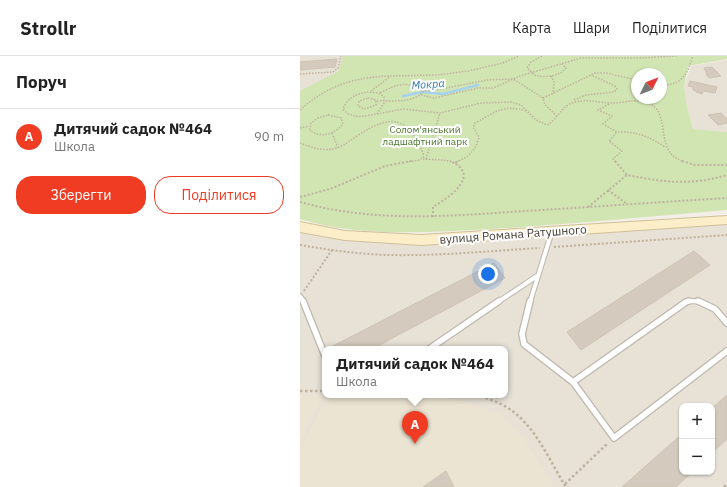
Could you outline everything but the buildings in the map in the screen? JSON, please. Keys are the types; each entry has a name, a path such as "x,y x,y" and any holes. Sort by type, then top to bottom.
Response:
{"street":[{"name":"вулиця Романа Ратушного","path":"300,227 343,235 383,239 421,240 727,220"}],"lane":[{"path":"552,231 537,276 522,334 524,344 573,382 614,438 727,351"},
{"path":"433,346 537,276"},
{"path":"301,296 322,348"},
{"path":"573,382 686,302 694,299 709,305 722,316 727,323"}],"path":[{"path":"300,74 333,72 338,68 341,56"},
{"path":"300,110 318,94 337,85 368,77 437,75 468,71 503,63 519,56"},
{"path":"542,56 532,61 527,68 536,76 551,76 565,71 566,68 562,64"},
{"path":"377,101 376,105 368,109 359,108 357,104 365,98 372,98 377,101 403,101 420,95 434,98 478,88 493,88 513,79 581,58 641,58 677,56"},
{"path":"667,84 680,82 684,77 693,56"},
{"path":"543,98 600,72 631,79"},
{"path":"557,116 545,105 543,98 513,79 487,80 431,91 422,90 411,84 402,84 379,93 370,92 355,95 348,99 343,109 347,114 361,117 403,109 440,113 480,103 511,102 521,105 536,120 547,125 554,121 571,102 586,95 614,92 617,89 615,86 591,75"},
{"path":"370,92 391,76"},
{"path":"551,76 554,82 554,94"},
{"path":"420,95 423,92 422,90"},
{"path":"377,114 383,107 384,100 384,97 379,93"},
{"path":"571,102 579,100 609,103 649,102 659,111 665,147"},
{"path":"609,103 598,110 612,116 603,124 617,132 635,132 645,134 665,147 673,157 684,163 702,166 727,165"},
{"path":"300,197 336,186 385,166 423,159 455,163 470,156 478,144 479,137 473,127 475,123 503,108 516,108 527,111"},
{"path":"426,159 440,113"},
{"path":"300,128 310,126 314,120 323,116 337,116 341,118 343,124 332,133 316,134 312,132 310,126"},
{"path":"300,143 324,150 338,148 379,124 390,121 400,122 408,125 413,130 422,149 424,156 423,159"},
{"path":"617,132 609,141 622,151 613,159 627,175 675,184 700,182 727,175"},
{"path":"332,133 338,148"},
{"path":"433,217 433,207 452,196 460,187 463,178 462,170 455,163"},
{"path":"587,207 627,175"},
{"path":"608,190 627,204"},
{"path":"300,202 316,207 354,214 391,217 433,217 727,198"},
{"path":"300,245 333,250 396,254 460,253 727,235"},
{"path":"301,296 333,250"},
{"path":"300,391 322,391"},
{"path":"486,398 508,409 523,422 565,486 614,438"},
{"path":"724,487 727,484"}],"shaded area":[{"path":"300,56 350,56 343,72 300,96"},
{"path":"727,60 727,132 693,129 687,107 684,86 691,66"},
{"path":"727,222 727,487 300,487 300,227 383,239"},
{"path":"300,395 322,395 322,398 300,442"},
{"path":"326,398 444,398 463,401 500,414 524,438 554,487 300,487 300,450"}],"green space":[{"name":"Солом'янський ладшафтний парк","path":"343,56 727,56 727,59 688,66 684,86 687,107 693,129 727,132 727,210 521,227 419,232 347,229 300,219 300,91 339,71"}],"waterway":[{"name":"Мокра","path":"403,96 423,92 443,94 478,85"}],"place":[{"name":"Дитячий садок №464","path":"415,444"}]}
